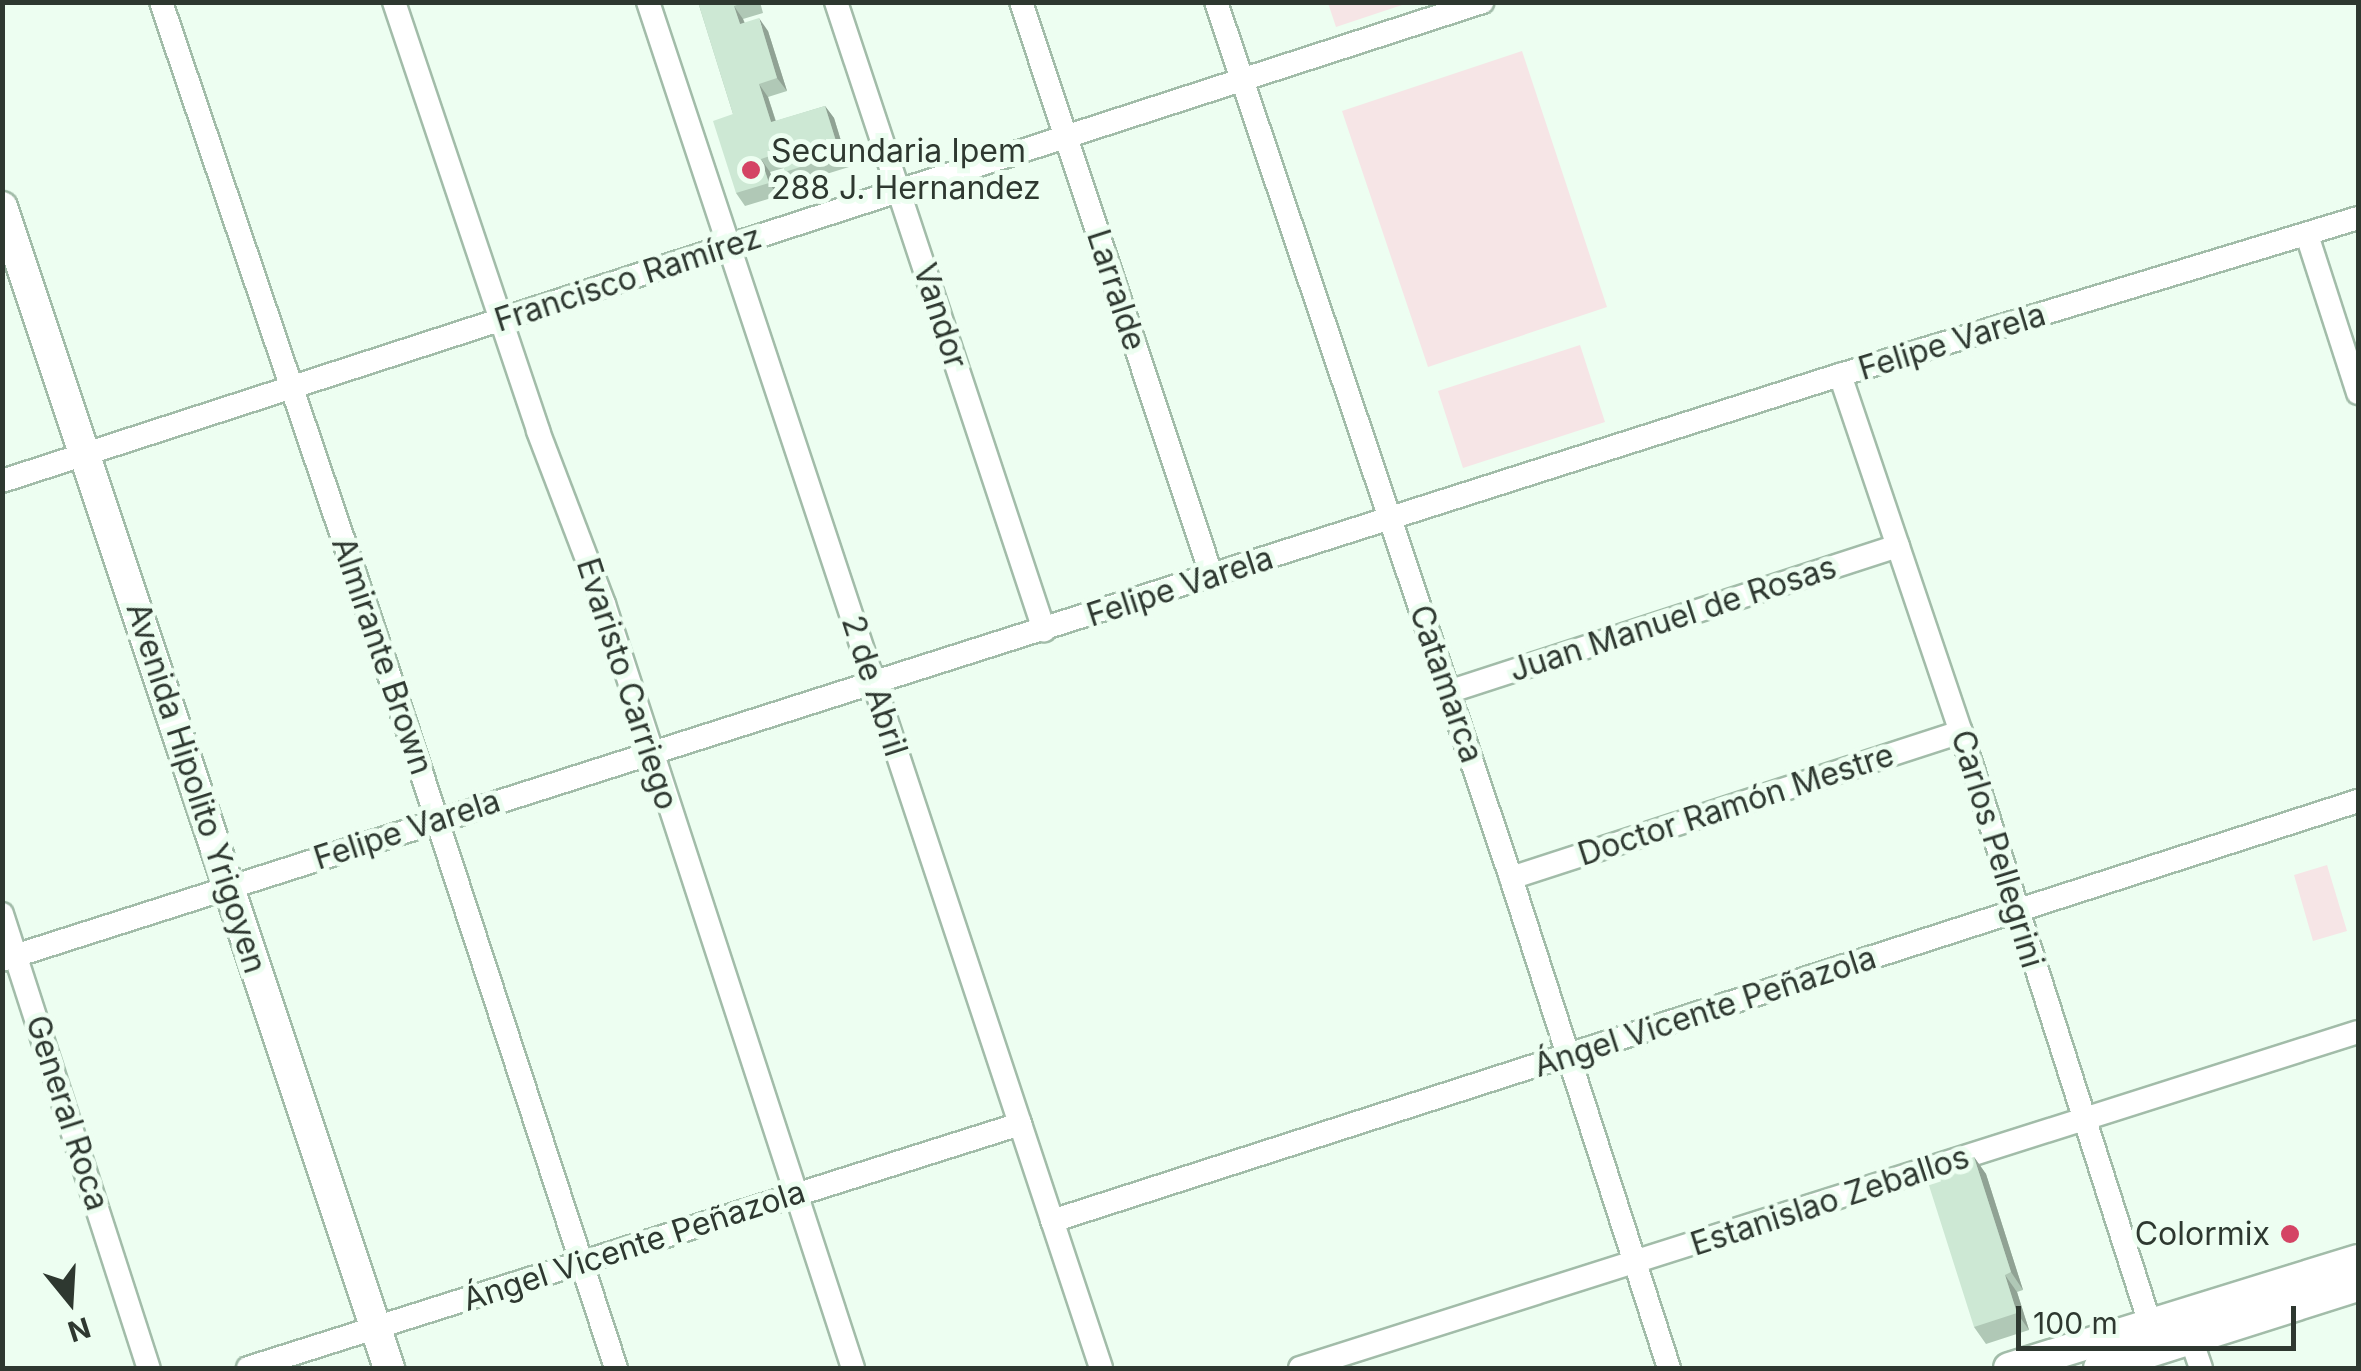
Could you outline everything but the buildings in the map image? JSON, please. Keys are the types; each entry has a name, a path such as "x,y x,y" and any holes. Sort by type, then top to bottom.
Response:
{"main road":[{"name":"Avenida Hipolito Yrigoyen","path":"2,207 76,458 366,1331 389,1368"},
{"name":"Avenida Hipolito Yrigoyen","path":"2,262 76,458"},
{"path":"2009,1368 2358,1260"},
{"path":"2099,1368 2196,1354 2358,1286"},
{"name":"Avenida Hipolito Yrigoyen","path":"366,1331 368,1368"}],"street":[{"name":"Almirante Brown","path":"162,2 616,1368"},
{"name":"Evaristo Carriego","path":"394,2 500,320 604,604 650,755 853,1368"},
{"name":"2 de Abril","path":"648,2 1101,1368"},
{"name":"Vandor","path":"836,2 1044,630"},
{"name":"Larralde","path":"1021,2 1212,577"},
{"name":"Catamarca","path":"1216,2 1511,878 1565,1058 1668,1368"},
{"name":"Francisco Ramírez","path":"2,481 1067,139 1440,9 1482,2"},
{"name":"Felipe Varela","path":"9,958 1840,375 2358,218"},
{"path":"2307,236 2358,393"},
{"name":"Carlos Pellegrini","path":"1840,375 1961,732 2150,1324"},
{"name":"Juan Manuel de Rosas","path":"1448,692 1898,546"},
{"name":"Doctor Ramón Mestre","path":"1511,878 1961,732"},
{"name":"Ángel Vicente Peñazola","path":"1052,1220 2358,801"},
{"name":"General Roca","path":"2,914 9,958 149,1368"},
{"name":"Estanislao Zeballos","path":"1300,1368 2358,1032"},
{"name":"Ángel Vicente Peñazola","path":"248,1368 1020,1124"}],"shaded area":[{"path":"1328,2 1411,2 1336,27 1328,3"},
{"path":"1522,51 1607,307 1428,367 1342,111"},
{"path":"1580,345 1605,422 1463,468 1438,391"},
{"path":"2327,865 2347,931 2313,941 2294,875"}],"place":[{"name":"Secundaria Ipem 288 J. Hernandez","path":"751,170"},
{"name":"Colormix","path":"2290,1234"}]}
